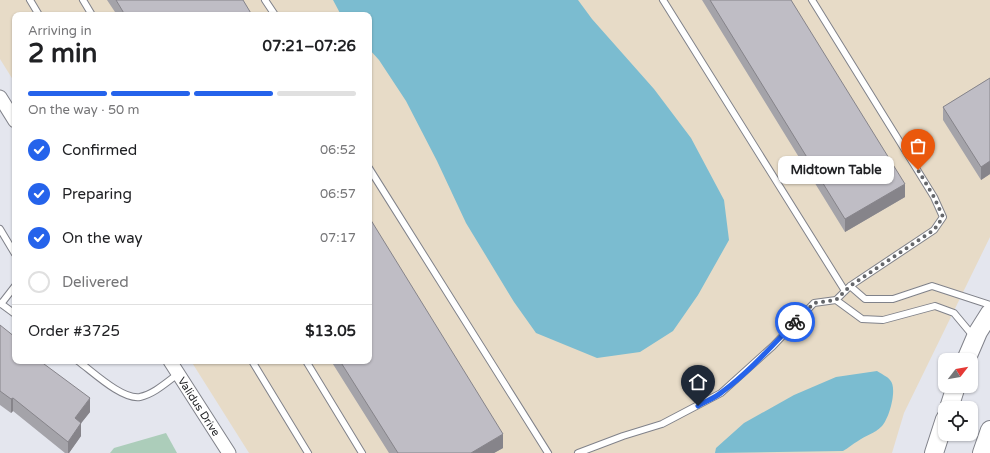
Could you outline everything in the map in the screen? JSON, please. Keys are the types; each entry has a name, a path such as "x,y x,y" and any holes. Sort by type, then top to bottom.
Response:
{"main road":[{"path":"969,353 990,313"},
{"path":"982,453 990,430"},
{"path":"934,453 938,441"}],"street":[{"path":"0,97 12,116"},
{"name":"Validus Drive","path":"172,364 229,453"}],"lane":[{"path":"30,0 37,12"},
{"path":"83,0 90,12"},
{"path":"265,0 273,12"},
{"path":"663,0 844,291"},
{"path":"578,453 623,436 662,424 721,393 773,346 814,303 836,300 850,286 934,230 943,217 934,197 812,0"},
{"path":"372,173 548,453"},
{"path":"0,229 12,249"},
{"path":"850,286 865,299 893,299 932,286 990,304"},
{"path":"12,290 1,303 12,312"},
{"path":"836,300 862,319 883,320 935,306 954,313 975,339"},
{"path":"82,364 118,391 128,395 140,397 162,386 178,374"},
{"path":"254,364 308,453"},
{"path":"308,364 362,453"}],"shaded area":[{"path":"0,0 990,0 990,237 904,413 892,453 249,453 193,364 372,364 372,12 12,12 12,78 0,59"}],"green space":[{"path":"166,433 177,453 110,453 114,448"}],"water":[{"path":"333,0 578,0 592,19 654,89 691,138 724,200 729,240 698,295 673,331 640,352 597,358 536,333 514,302 466,223 437,161 406,101 379,60 372,52 372,12 339,12"},
{"path":"877,371 889,379 893,390 892,403 885,422 879,429 843,451 715,453 716,448 744,423 794,395 836,377"}],"building":[{"path":"116,0 243,0 250,12 123,12"},
{"path":"710,0 791,0 905,184 845,219"},
{"path":"990,78 990,161 981,167 943,107"},
{"path":"372,222 503,434 471,453 398,453 342,364 372,364"},
{"path":"0,325 12,335 12,364 44,364 90,398 75,418 81,423 68,442 13,398 11,399 0,391"}],"way so far":[{"path":"795,322 814,303 836,300 850,286 934,230 943,217 934,197 918,170"}],"place":[{"name":"Midtown Table","path":"918,170"}],"route":[{"path":"698,406 721,393 773,346 795,322"}]}
